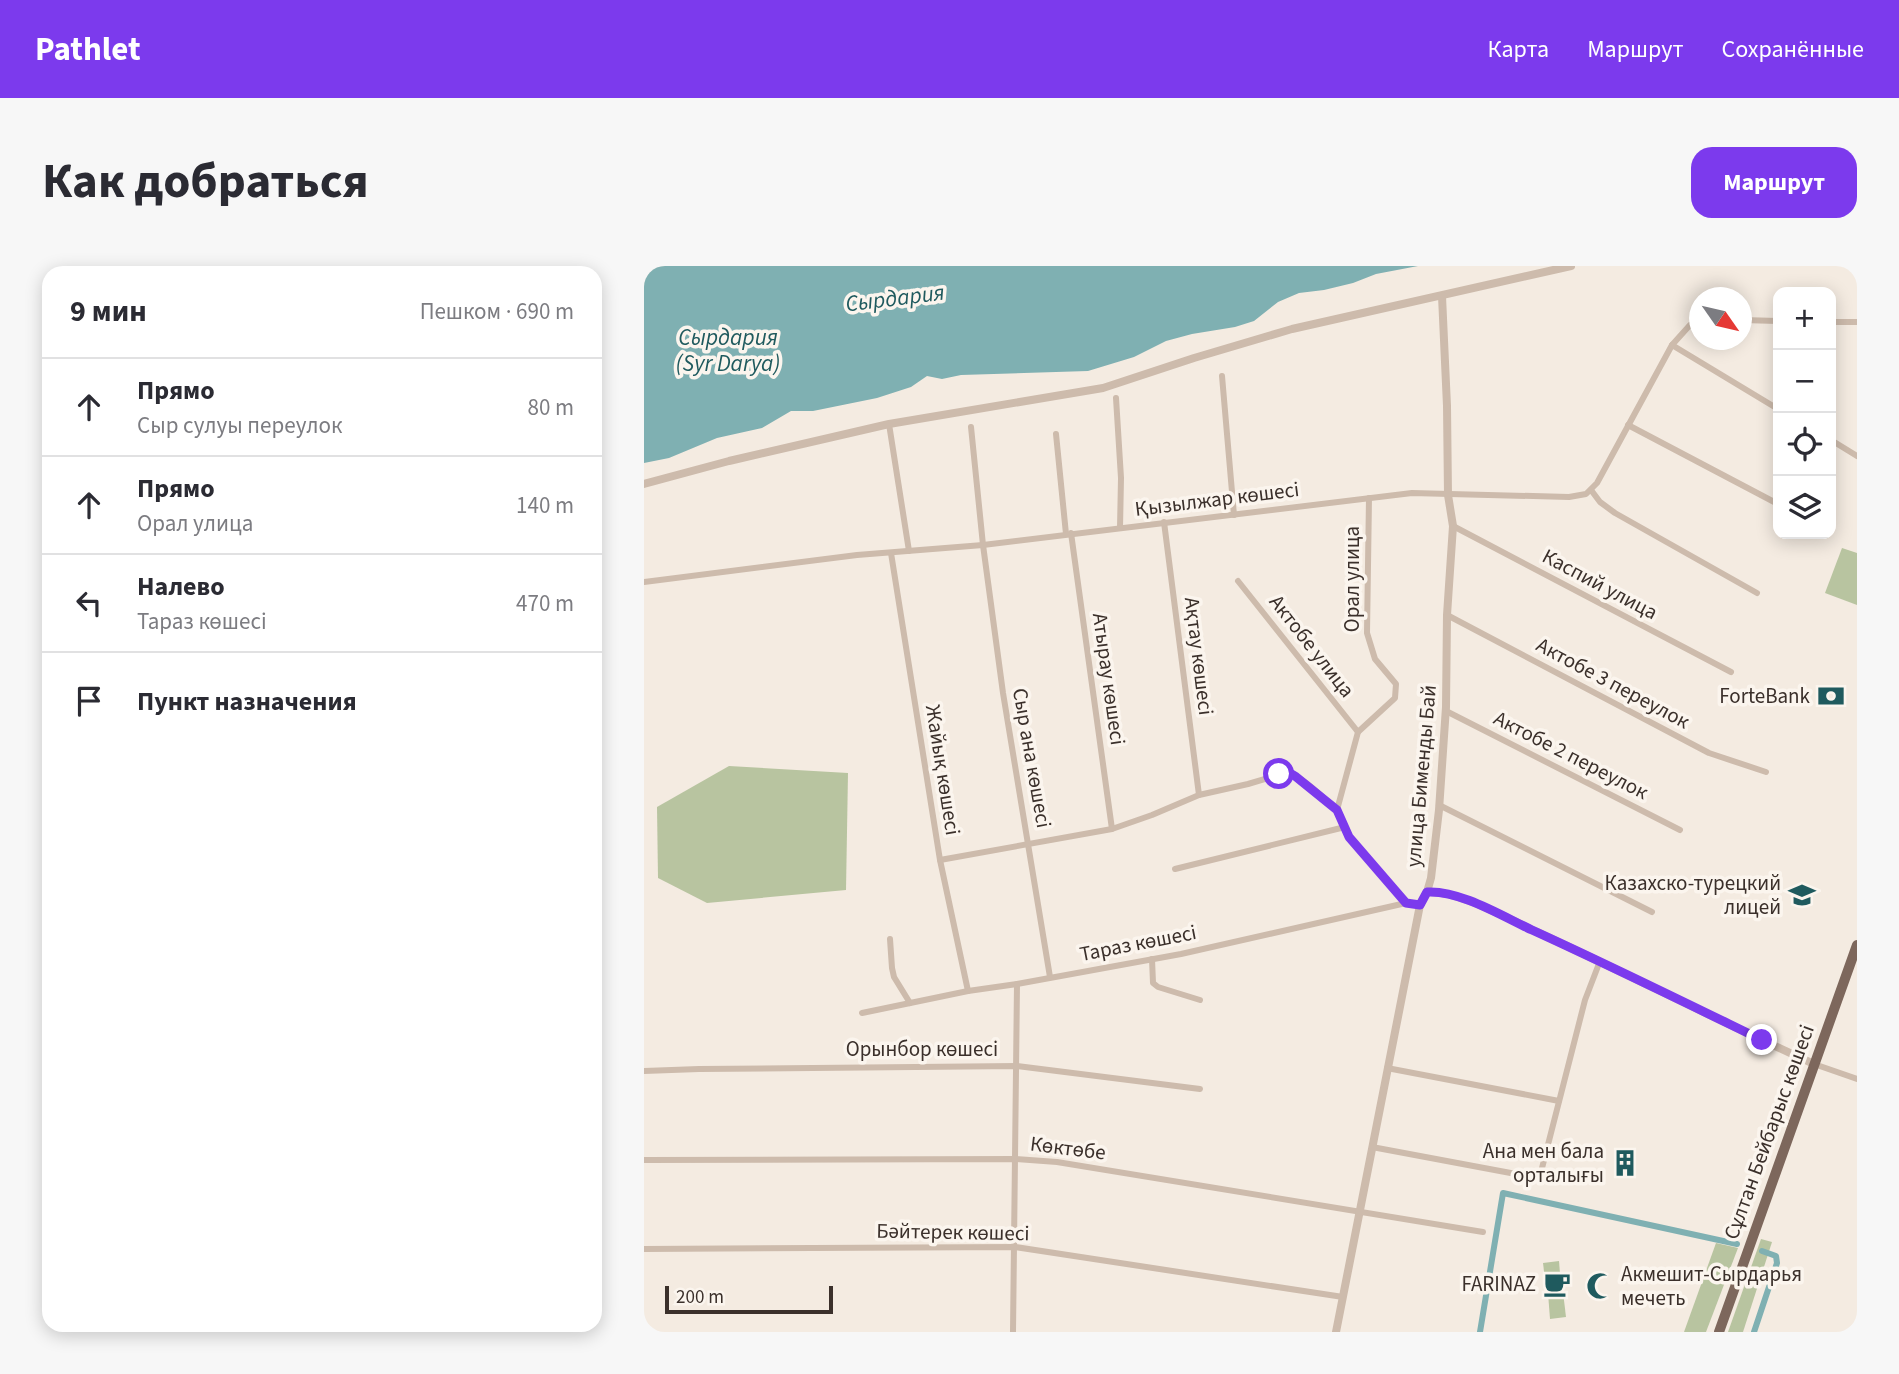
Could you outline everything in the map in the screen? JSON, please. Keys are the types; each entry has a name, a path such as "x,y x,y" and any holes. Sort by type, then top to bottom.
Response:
{"main road":[{"name":"Сұлтан Бейбарыс көшесі","path":"1719,1332 1857,945"}],"street":[{"path":"644,484 729,461 889,424 1104,388 1292,329 1571,266"},
{"name":"улица Бименды Бай","path":"1336,1332 1420,905 1427,892 1439,805 1446,711 1447,615 1453,526 1448,495 1442,296"},
{"path":"1752,320 1773,321"},
{"path":"1836,322 1857,322"},
{"path":"1689,326 1672,345 1591,490 1600,502 1615,513 1757,593"},
{"path":"1672,345 1773,406"},
{"path":"1222,376 1234,515"},
{"path":"1116,398 1121,478 1120,528"},
{"path":"889,424 909,551"},
{"path":"1628,425 1773,501"},
{"name":"Сыр ана көшесі","path":"971,427 983,545 1003,693 1050,977"},
{"name":"Атырау көшесі","path":"1056,435 1112,829"},
{"path":"1836,443 1857,456"},
{"name":"Қызылжар көшесі","path":"644,582 857,555 983,545 1412,493 1569,497 1586,494 1591,490"},
{"name":"Орал улица","path":"1358,732 1395,698 1396,684 1375,659 1367,633 1369,498"},
{"name":"Ақтау көшесі","path":"1164,522 1199,795"},
{"name":"Каспий улица","path":"1453,526 1731,672"},
{"name":"Жайық көшесі","path":"891,553 940,860 968,992"},
{"name":"Актобе улица","path":"1238,580 1358,732"},
{"name":"Актобе 3 переулок","path":"1447,615 1709,753 1766,772"},
{"name":"Актобе 2 переулок","path":"1446,711 1680,830"},
{"path":"1337,810 1358,732"},
{"path":"940,860 1112,829 1199,795 1290,773 1337,810 1349,837 1406,903"},
{"path":"1439,805 1652,912"},
{"path":"1175,869 1345,827"},
{"path":"1427,892 1438,892 1472,902 1814,1064 1857,1079"},
{"name":"Тараз көшесі","path":"862,1013 1152,959 1406,903 1420,905"},
{"path":"890,939 894,977 910,1003"},
{"path":"1152,959 1153,984 1158,988 1200,1000"},
{"path":"1372,1147 1537,1176 1541,1172 1585,1000 1600,961"},
{"path":"1013,1332 1017,985"},
{"name":"Орынбор көшесі","path":"644,1072 699,1069 1017,1066 1200,1089"},
{"path":"1387,1068 1559,1101"},
{"name":"Көктөбе","path":"644,1160 1015,1158 1057,1162 1483,1232"},
{"name":"Бәйтерек көшесі","path":"644,1248 1015,1247 1343,1297"}],"green space":[{"path":"1842,548 1857,553 1857,605 1825,593"},
{"path":"729,766 848,773 846,890 707,903 658,878 657,807"},
{"path":"1761,1239 1772,1242 1743,1332 1728,1332"},
{"path":"1716,1243 1738,1248 1706,1332 1684,1332"},
{"path":"1559,1261 1561,1286 1546,1288 1543,1263"},
{"path":"1563,1292 1566,1317 1550,1319 1548,1293"}],"water":[{"name":"Сырдария (Syr Darya)","path":"644,266 1418,266 1376,274 1324,290 1299,293 1278,302 1254,321 1166,341 1134,357 1088,371 961,375 942,379 927,376 911,387 877,398 813,411 791,411 762,428 717,438 669,458 644,463"}],"waterway":[{"path":"1480,1332 1503,1193 1737,1244"},
{"path":"1754,1332 1777,1263 1776,1256 1762,1251"}],"place":[{"name":"ForteBank","path":"1831,696"},
{"name":"Казахско-турецкий лицей","path":"1802,895"},
{"name":"Ана мен бала орталығы","path":"1625,1163"},
{"name":"FARINAZ","path":"1557,1284"},
{"name":"Акмешит-Сырдарья мечеть","path":"1600,1286"}],"route":[{"path":"1279,774 1290,773 1300,779 1337,810 1349,837 1406,903 1420,905 1427,892 1438,892 1472,902 1762,1040"}],"water label":[{"name":"Сырдария","path":"895,298"}]}
